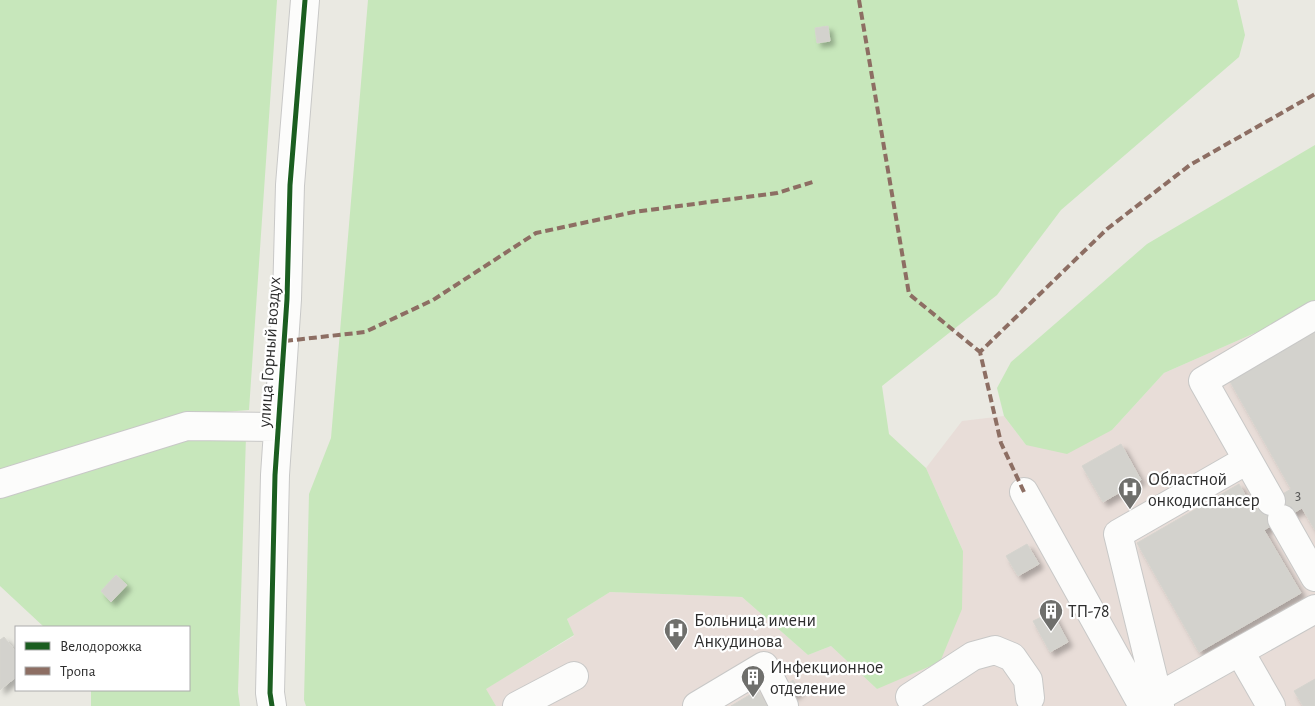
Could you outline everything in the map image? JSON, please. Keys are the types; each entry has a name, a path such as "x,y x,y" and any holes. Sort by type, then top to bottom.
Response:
{"street":[{"name":"улица Горный воздух","path":"272,706 270,693 272,584 278,427 287,299 290,185 305,0"},
{"path":"1315,316 1203,380 1315,577"},
{"path":"0,484 187,426 278,427"},
{"path":"1153,703 1118,534 1247,460"},
{"path":"1024,492 1153,703"},
{"path":"1153,703 1315,609"},
{"path":"906,703 974,656 995,650 1012,657 1028,680 1030,698"},
{"path":"1240,652 1271,706"},
{"path":"698,706 764,666 784,706"},
{"path":"517,706 574,676"}],"shaded area":[{"name":"Областной онкодиспансер","path":"1315,303 1315,706 496,706 485,689 574,636 567,619 610,592 742,597 808,655 831,646 877,689 963,551 926,468 962,421 1004,416 1026,445 1112,430 1164,373 1291,317"}],"green space":[{"path":"0,0 277,0 249,410 186,415 0,473"},
{"path":"368,0 1237,0 1245,35 1239,57 1061,210 997,295 882,386 889,434 926,468 963,551 962,609 940,662 877,689 831,646 808,655 742,597 610,592 567,619 574,635 486,689 496,706 306,706 304,700 309,494 331,438"},
{"path":"1315,145 1315,303 1291,317 1164,373 1112,430 1067,454 1026,445 1004,416 997,388 1011,362 1147,244"},
{"path":"246,436 238,692 240,706 91,706 91,691 190,691 190,626 43,626 0,586 0,497 186,439"}],"building":[{"path":"828,26 830,41 817,43 815,28"},
{"path":"1315,328 1315,530 1302,508 1264,530 1301,593 1199,652 1137,543 1239,484 1254,511 1291,489 1228,378"},
{"path":"1121,444 1141,480 1103,502 1082,466"},
{"path":"1027,544 1039,564 1018,576 1006,556"},
{"path":"116,575 127,585 111,602 101,591"},
{"name":"ТП-78","path":"1052,612 1068,642 1050,652 1033,621"},
{"path":"4,637 15,651 15,678 0,690 0,640"},
{"path":"1315,679 1315,706 1303,706 1294,691"},
{"path":"793,680 800,690 791,696 785,686"},
{"name":"Инфекционное отделение","path":"758,690 767,706 731,706"}],"marked path":[{"path":"859,0 909,294 980,352"},
{"path":"1024,492 1001,443 980,352 1107,229 1190,165 1315,94"},
{"path":"285,341 365,332 433,300 536,233 634,212 777,193 813,182"}],"cycle path":[{"path":"272,706 270,693 275,475 287,299 290,185 305,0"}],"place":[{"name":"Областной онкодиспансер","path":"1130,510"},
{"name":"ТП-78","path":"1051,632"},
{"name":"Больница имени Анкудинова","path":"676,651"},
{"name":"Инфекционное отделение","path":"753,698"}]}
